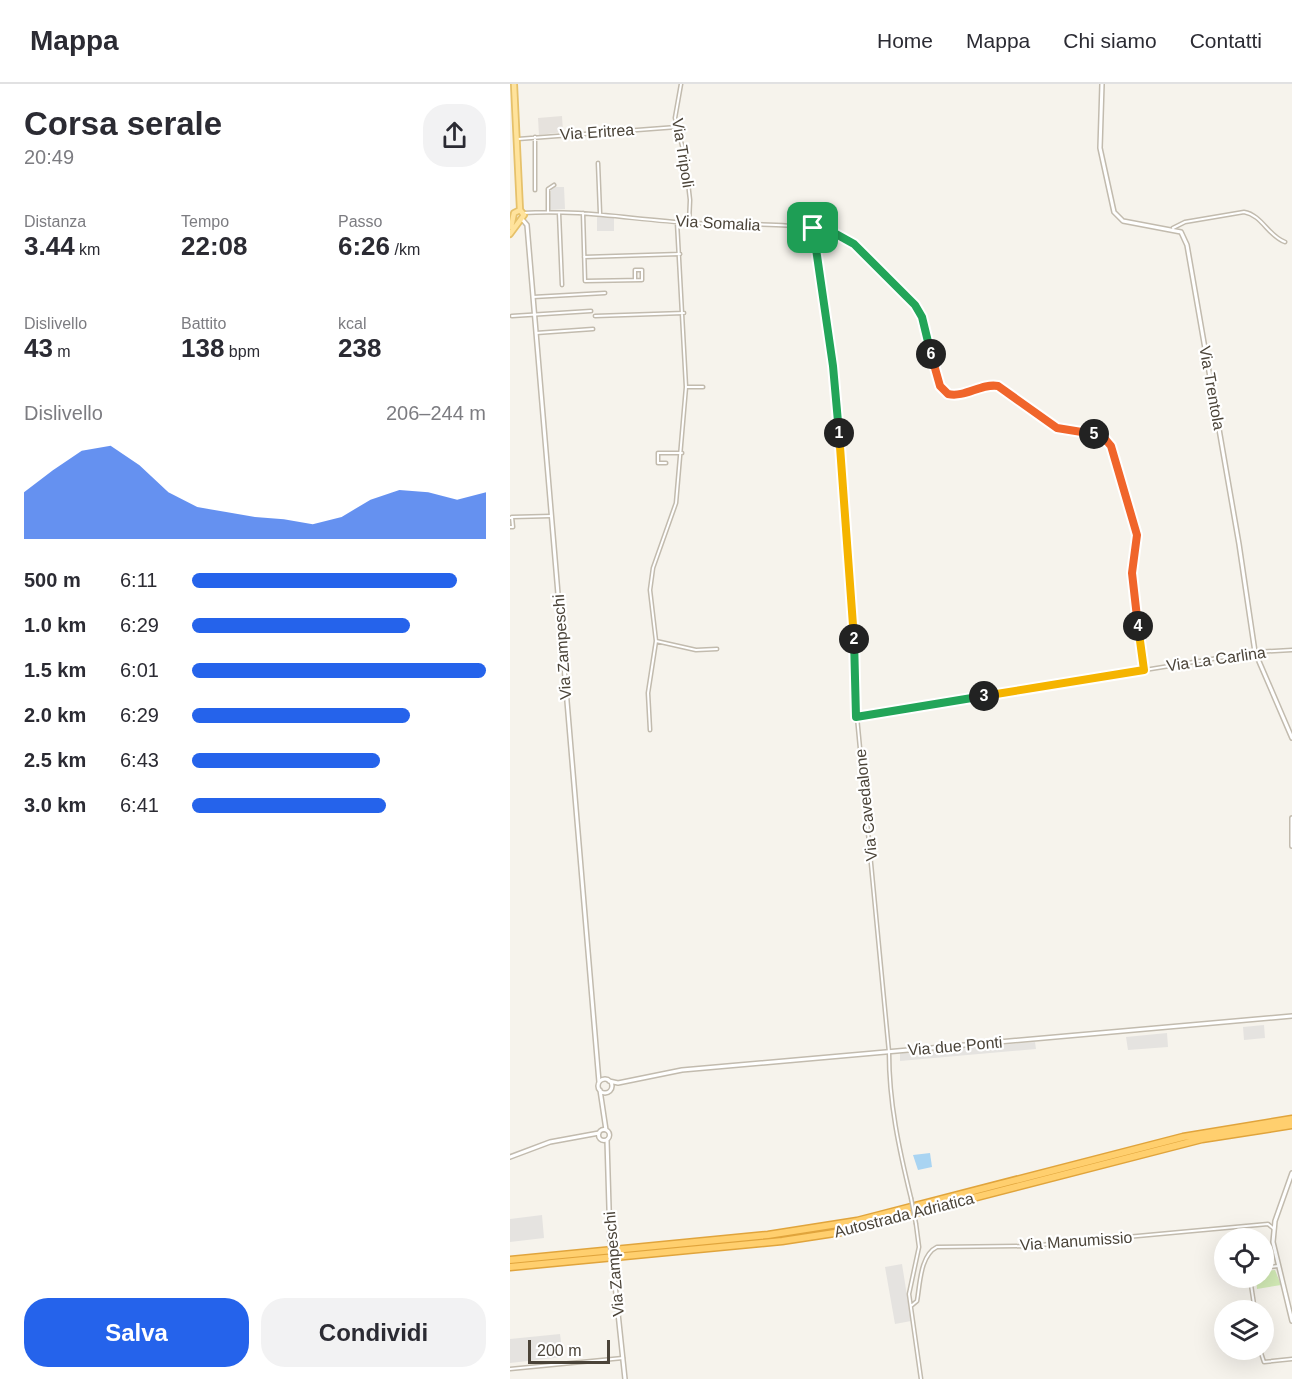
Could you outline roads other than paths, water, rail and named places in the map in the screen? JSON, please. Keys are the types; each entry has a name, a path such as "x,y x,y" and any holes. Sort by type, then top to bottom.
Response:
{"highway":[{"name":"Autostrada Adriatica","path":"510,1260 768,1235 857,1221 1183,1137 1292,1119"},
{"name":"Autostrada Adriatica","path":"510,1267 771,1242 841,1232 1202,1139 1292,1125"}],"main road":[{"path":"510,231 517,215 514,84"}],"street":[{"name":"Via Tripoli","path":"681,84 676,114 685,157 690,200 688,223"},
{"path":"1102,84 1100,147 1114,212 1123,221 1173,228 1185,222 1244,212 1256,216 1275,237 1285,242"},
{"name":"Via Eritrea","path":"517,139 677,127"},
{"path":"535,137 535,190"},
{"path":"598,163 600,213"},
{"path":"548,212 548,187 554,185"},
{"name":"Via Somalia","path":"517,215 548,212 600,213 688,223 813,228 836,234 854,244 915,305 922,317 940,386 948,394 958,395 991,385 998,386 1057,428 1097,434 1111,446 1137,535 1132,573 1144,670"},
{"path":"559,212 562,285"},
{"path":"583,213 585,281 635,280"},
{"name":"Via Zampeschi","path":"517,215 527,225 599,1076 601,1081 609,1081"},
{"path":"650,730 648,693 656,641 650,590 653,568 676,502 686,387 684,313 677,222"},
{"name":"Via Cavedalone","path":"813,228 836,390 851,592 856,717 889,1052 894,1128 911,1198 919,1246 910,1289 921,1379"},
{"name":"Via Trentola","path":"1173,228 1181,232 1187,244 1239,544 1255,652 1292,738"},
{"path":"585,257 680,254"},
{"path":"614,281 615,286"},
{"path":"533,297 604,292"},
{"path":"512,316 591,311"},
{"path":"595,316 684,313"},
{"path":"536,333 593,329"},
{"path":"686,387 703,387"},
{"path":"666,463 658,463 658,453 682,453"},
{"path":"510,527 513,527 511,518 551,516"},
{"path":"656,641 696,650 717,649"},
{"name":"Via La Carlina","path":"856,717 1255,652 1292,650"},
{"path":"1292,818 1292,846"},
{"name":"Via due Ponti","path":"609,1081 618,1083 681,1070 1292,1016"},
{"path":"510,1157 550,1142 602,1131 604,1122 601,1081"},
{"path":"609,1081 610,1089"},
{"name":"Via due Ponti","path":"605,1092 618,1083"},
{"path":"600,1090 605,1092 601,1097"},
{"name":"Via Zampeschi","path":"606,1149 600,1139 602,1131 609,1134 606,1149 610,1241 625,1379"},
{"path":"589,1134 607,1140"},
{"path":"1292,1173 1278,1210 1274,1234 1278,1266 1292,1321"},
{"name":"Via Manumissio","path":"1224,1228 1268,1224 1272,1228"},
{"name":"Via Manumissio","path":"911,1306 916,1301 928,1254 937,1247 1049,1244 1214,1229"},
{"path":"1274,1267 1278,1266"},
{"path":"510,1369 623,1358"},
{"path":"1263,1360 1264,1362 1292,1359"}],"water":[{"path":"930,1153 932,1167 918,1170 913,1155"}]}
